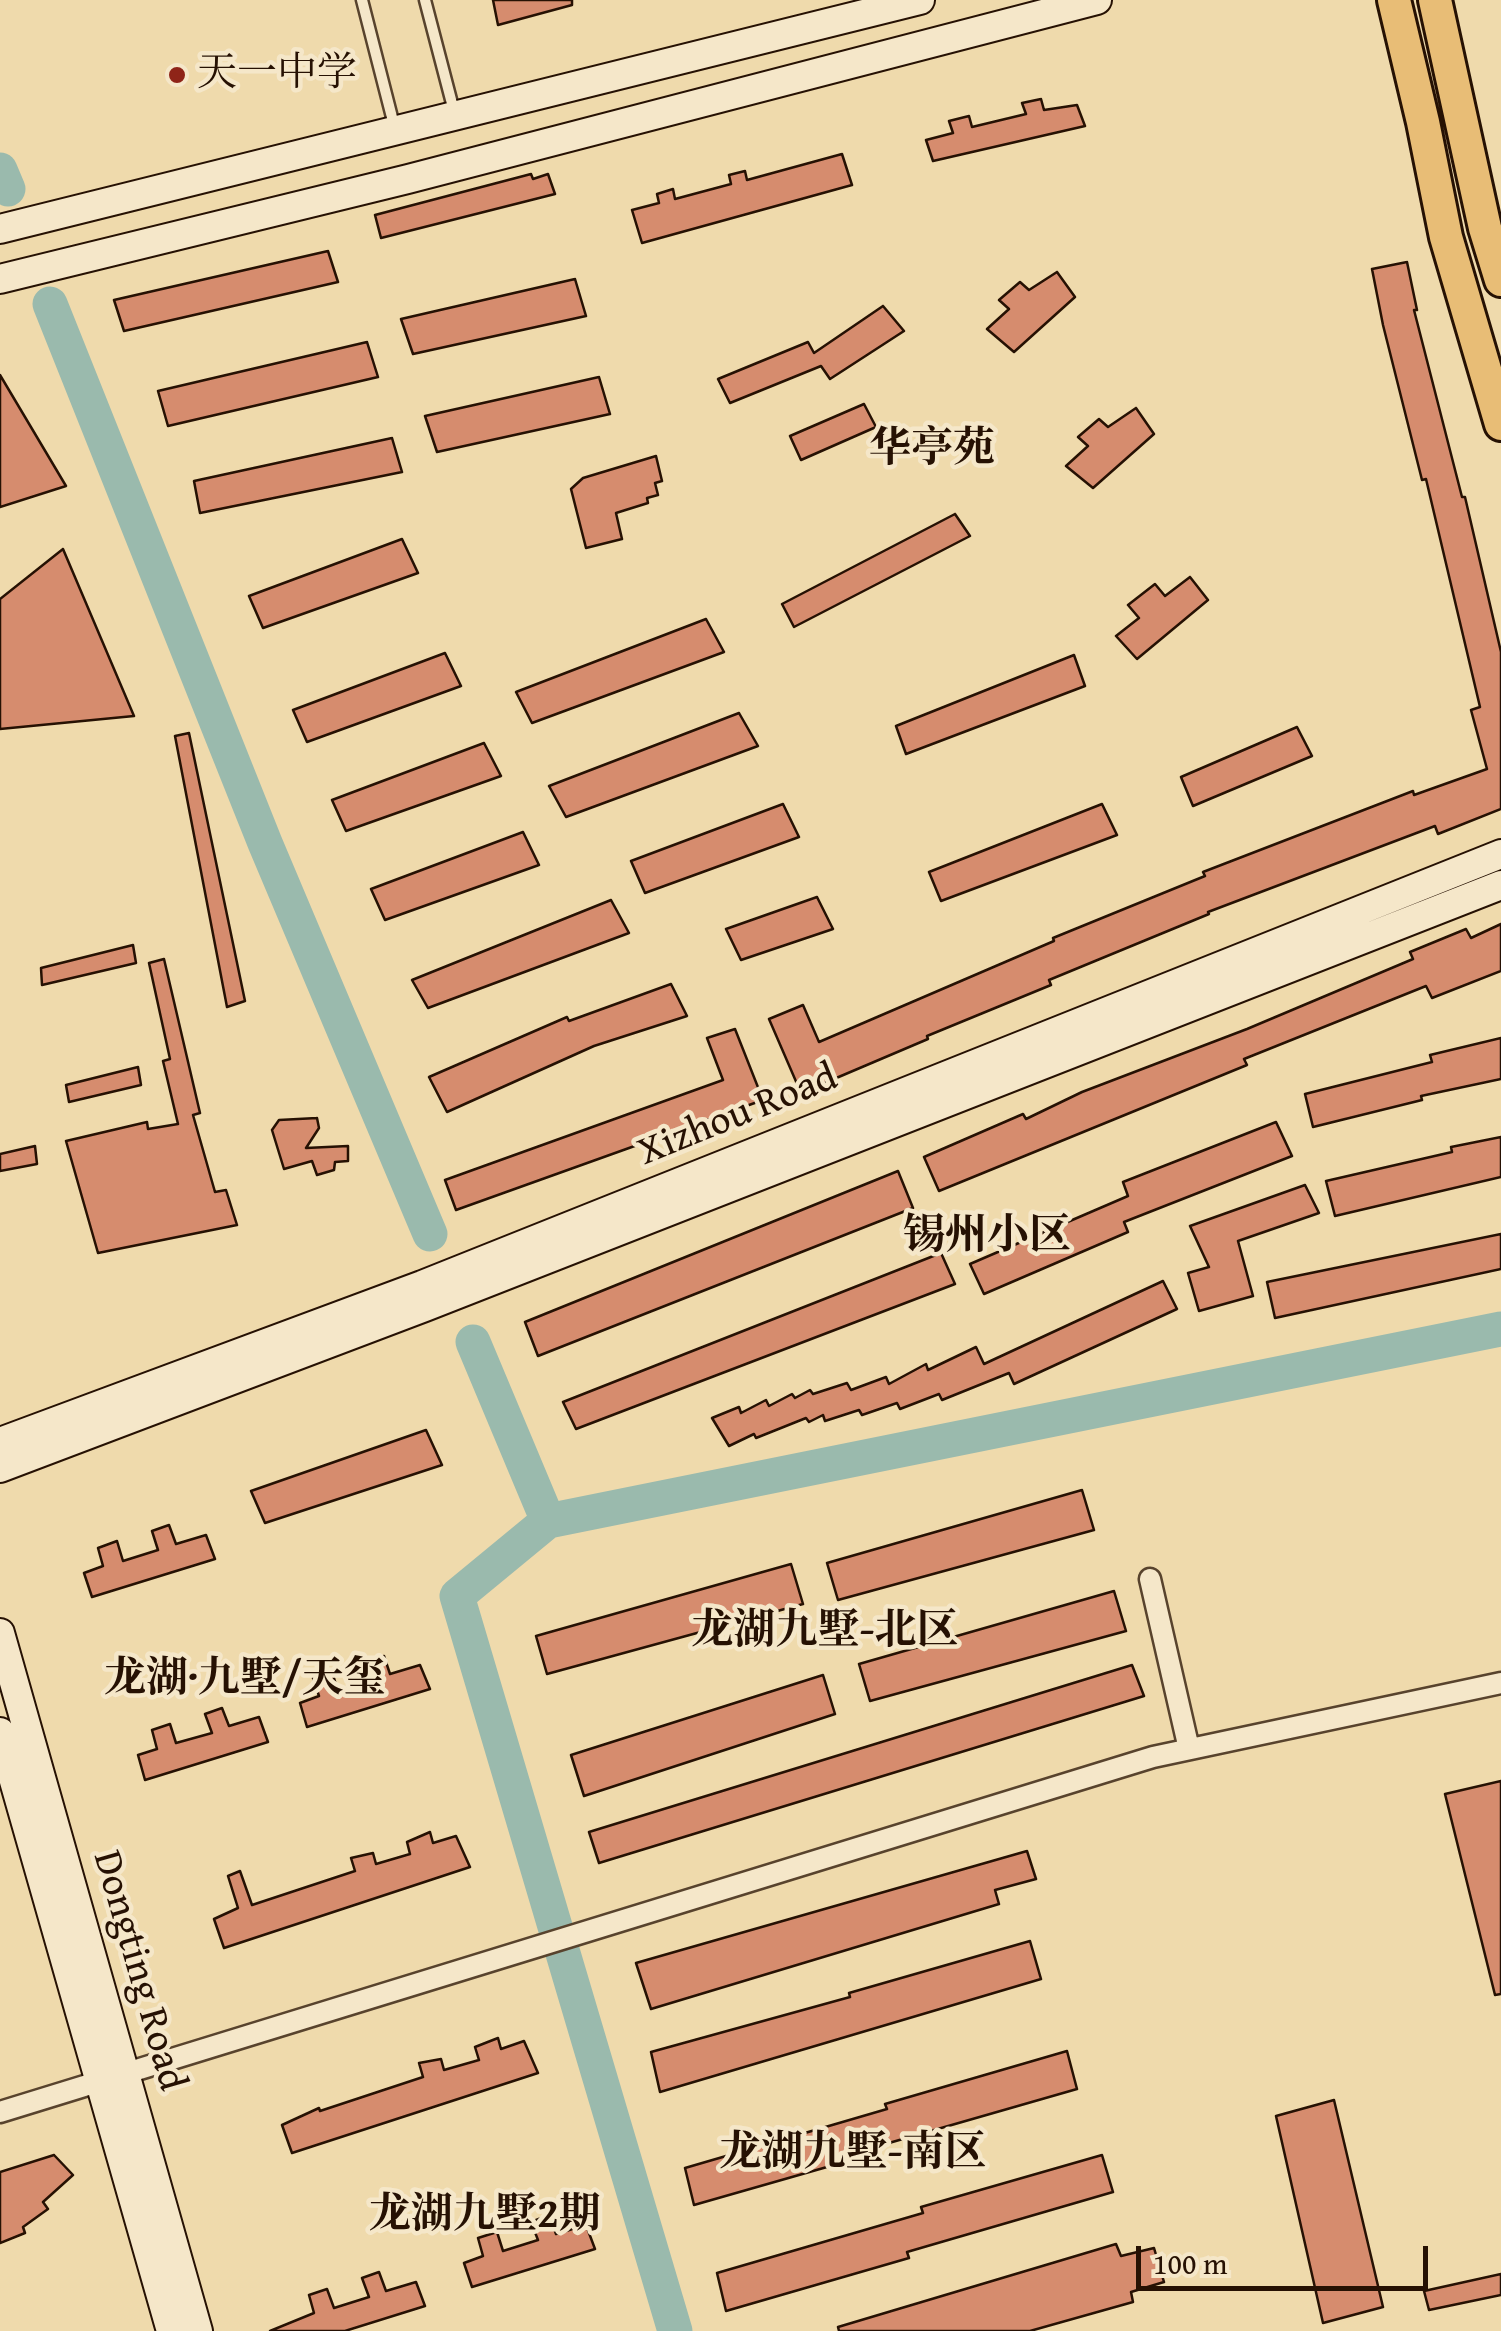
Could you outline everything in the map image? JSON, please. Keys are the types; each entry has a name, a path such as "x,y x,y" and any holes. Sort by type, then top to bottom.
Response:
{"main road":[{"path":"0,230 920,0"},
{"path":"0,279 408,179 1097,0"},
{"path":"1394,0 1446,237 1501,424"},
{"path":"1435,0 1485,228 1501,280"},
{"name":"Xizhou Road","path":"0,1442 422,1285 1501,854"},
{"name":"Xizhou Road","path":"0,1468 425,1307 1501,885"},
{"name":"Dongting Road","path":"0,1633 112,2078 170,2331"},
{"name":"Dongting Road","path":"0,1732 198,2331"}],"street":[{"path":"1150,1579 1189,1749"},
{"path":"0,2112 1153,1757 1501,1683"}],"lane":[{"path":"362,0 396,130"},
{"path":"425,0 455,115"}],"building":[{"path":"493,0 572,0 572,5 498,25"},
{"path":"1041,99 1044,110 1077,105 1085,126 933,161 926,140 953,133 949,121 969,116 972,127 1026,114 1022,103"},
{"path":"842,154 852,185 642,243 632,210 659,203 657,194 673,189 675,199 731,184 729,175 745,171 747,180"},
{"path":"531,174 533,179 548,174 555,194 381,238 375,215"},
{"path":"328,251 338,282 124,331 114,300"},
{"path":"1407,262 1414,310 1465,497 1501,652 1501,809 1438,834 1435,826 1208,912 801,1093 769,1019 803,1005 819,1042 1054,941 1053,938 1205,876 1203,872 1413,791 1414,795 1487,769 1471,710 1480,707 1372,269"},
{"path":"1057,272 1075,297 1014,352 987,329 1009,309 999,300 1020,282 1029,290"},
{"path":"575,279 586,316 413,354 401,319"},
{"path":"883,306 904,331 830,379 821,366 730,403 718,379 808,342 814,353"},
{"path":"367,342 378,377 168,426 158,391"},
{"path":"0,375 66,486 0,507"},
{"path":"599,377 610,414 437,452 425,416"},
{"path":"864,404 876,427 801,460 790,436"},
{"path":"1136,408 1154,434 1093,488 1066,466 1088,446 1078,437 1099,419 1108,427"},
{"path":"392,438 402,472 200,513 194,481"},
{"path":"656,456 662,481 655,483 658,495 647,498 648,503 616,513 622,539 586,548 571,489 583,478"},
{"path":"955,514 970,536 794,627 782,604"},
{"path":"402,539 418,573 263,628 249,596"},
{"path":"63,549 134,716 0,729 0,599"},
{"path":"1190,577 1208,600 1137,659 1116,636 1139,618 1128,605 1155,584 1165,596"},
{"path":"706,619 724,652 532,723 516,692"},
{"path":"445,653 461,686 307,742 293,710"},
{"path":"1074,655 1085,686 906,754 896,726"},
{"path":"739,713 758,746 566,817 549,786"},
{"path":"1297,727 1312,756 1193,806 1181,777"},
{"path":"189,733 245,1001 227,1007 175,736"},
{"path":"484,743 501,776 346,831 332,800"},
{"path":"783,804 799,837 645,893 631,861"},
{"path":"1102,804 1117,835 941,901 929,872"},
{"path":"523,832 539,865 385,920 371,889"},
{"path":"817,897 833,929 741,960 726,929"},
{"path":"611,900 629,933 428,1008 412,980"},
{"path":"1501,924 1501,971 1432,998 1426,986 1244,1059 1247,1065 939,1191 924,1157 1023,1114 1026,1119 1082,1092 1247,1029 1413,959 1410,952 1466,929 1471,938"},
{"path":"133,945 136,963 42,985 41,968"},
{"path":"164,959 200,1113 193,1115 215,1192 226,1190 237,1225 98,1253 66,1141 147,1122 148,1129 178,1124 163,1061 170,1059 149,963"},
{"path":"671,984 687,1016 594,1046 447,1112 429,1077 567,1017 569,1021"},
{"path":"735,1029 763,1100 456,1210 445,1180 723,1080 707,1038"},
{"path":"1501,1038 1501,1079 1421,1096 1422,1100 1313,1127 1305,1094 1432,1062 1430,1055"},
{"path":"138,1067 141,1085 69,1102 66,1085"},
{"path":"317,1118 319,1128 306,1148 348,1146 348,1161 335,1162 334,1170 317,1175 312,1161 284,1169 272,1130 279,1120"},
{"path":"1276,1122 1292,1156 1124,1222 1128,1232 984,1294 970,1264 1128,1196 1123,1182"},
{"path":"1501,1137 1501,1177 1335,1216 1326,1181"},
{"path":"35,1146 37,1164 0,1171 0,1154"},
{"path":"898,1171 913,1208 538,1356 525,1322"},
{"path":"1305,1185 1319,1213 1238,1241 1253,1296 1199,1311 1188,1273 1209,1267 1190,1226"},
{"path":"1501,1234 1501,1269 1275,1318 1267,1282"},
{"path":"941,1253 955,1284 576,1429 563,1402"},
{"path":"1163,1281 1177,1309 1014,1384 1009,1373 942,1400 939,1394 900,1409 897,1403 862,1415 859,1410 825,1421 823,1415 809,1422 806,1418 729,1446 712,1418 739,1407 741,1413 766,1400 769,1406 810,1390 813,1394 847,1383 851,1390 886,1377 889,1384 926,1364 928,1370 976,1347 984,1364"},
{"path":"426,1430 442,1465 265,1523 251,1491"},
{"path":"1082,1490 1094,1530 838,1600 827,1563"},
{"path":"169,1525 176,1544 206,1535 215,1559 92,1597 84,1573 103,1566 98,1548 117,1541 123,1561 158,1550 152,1531"},
{"path":"791,1564 803,1604 547,1674 536,1636"},
{"path":"1114,1591 1126,1631 870,1701 859,1664"},
{"path":"384,1656 390,1674 420,1665 430,1689 307,1727 300,1703 319,1696 313,1678 332,1672 338,1691 373,1680 366,1662"},
{"path":"1132,1665 1144,1696 599,1863 589,1832"},
{"path":"823,1675 835,1714 584,1796 571,1755"},
{"path":"222,1708 229,1726 259,1717 268,1742 145,1780 138,1755 157,1749 152,1730 170,1724 176,1743 212,1733 205,1714"},
{"path":"1501,1781 1501,1994 1495,1995 1445,1794"},
{"path":"430,1832 433,1843 456,1836 470,1867 224,1948 214,1919 238,1908 228,1876 240,1871 252,1905 355,1871 351,1858 373,1853 376,1864 410,1854 407,1842"},
{"path":"1027,1851 1036,1879 995,1890 999,1904 651,2009 636,1963"},
{"path":"1030,1941 1041,1979 660,2092 651,2052 850,1997 849,1993"},
{"path":"498,2038 501,2049 524,2041 538,2073 292,2153 282,2125 319,2108 320,2111 423,2077 419,2063 441,2059 444,2070 479,2060 475,2047"},
{"path":"1067,2051 1077,2089 875,2147 876,2153 694,2205 685,2168"},
{"path":"1334,2100 1383,2307 1323,2323 1276,2116"},
{"path":"54,2155 73,2175 43,2202 48,2209 23,2227 25,2233 0,2243 0,2172"},
{"path":"1102,2155 1113,2192 907,2252 909,2258 726,2311 717,2273 923,2213 921,2207"},
{"path":"549,2215 556,2234 586,2225 595,2249 472,2287 464,2263 483,2256 478,2238 497,2232 503,2251 538,2240 531,2222"},
{"path":"1116,2244 1121,2256 1154,2248 1164,2282 1131,2292 1133,2302 1030,2331 839,2331 838,2327"},
{"path":"379,2272 386,2291 416,2282 425,2306 345,2331 270,2331 314,2313 309,2295 327,2289 334,2308 369,2297 362,2278"},
{"path":"1501,2274 1501,2295 1429,2310 1424,2291"}],"waterway":[{"path":"0,170 8,189"},
{"path":"50,304 265,843 430,1234"},
{"path":"473,1342 548,1521 1501,1329"},
{"path":"548,1521 457,1596 675,2331"}],"place":[{"name":"天一中学","path":"177,75"}],"district":[{"name":"华亭苑","path":"932,450"},
{"name":"锡州小区","path":"987,1237"},
{"name":"龙湖九墅-北区","path":"825,1632"},
{"name":"龙湖·九墅/天玺","path":"245,1680"},
{"name":"龙湖九墅-南区","path":"853,2154"},
{"name":"龙湖九墅2期","path":"485,2216"}]}
